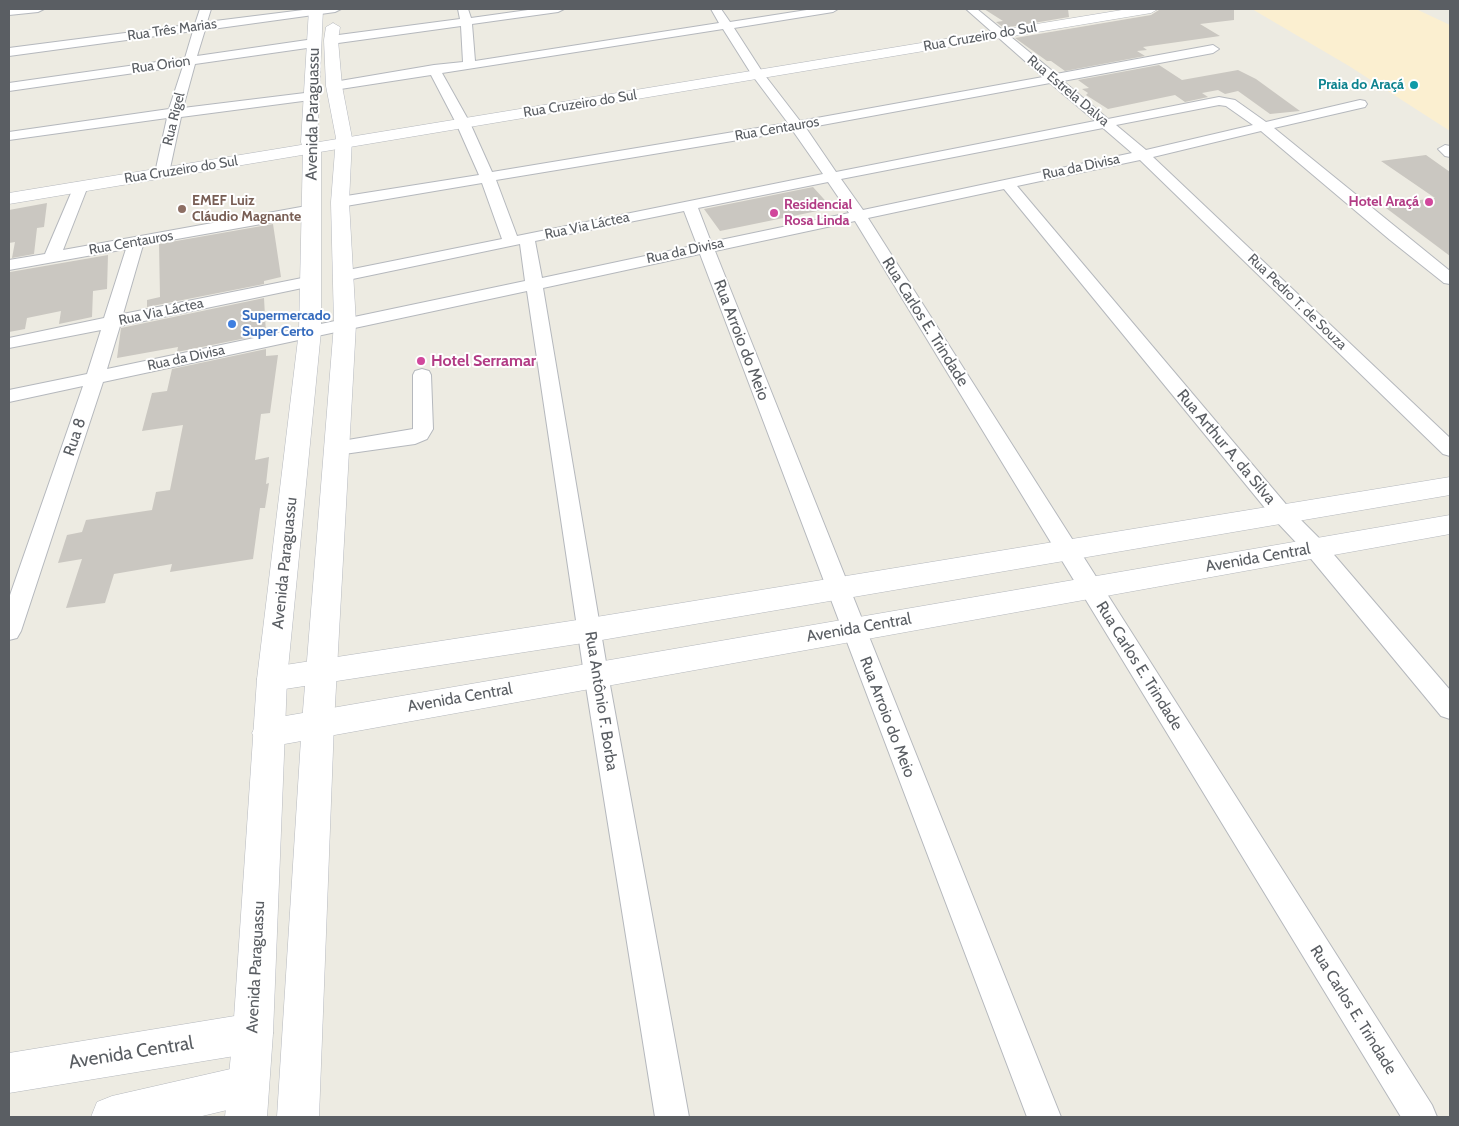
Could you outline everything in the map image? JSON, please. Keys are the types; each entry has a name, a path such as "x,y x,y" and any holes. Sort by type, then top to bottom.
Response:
{"street":[{"path":"9,12 38,9"},
{"name":"Rua Rigel","path":"162,169 175,113 205,9"},
{"name":"Rua Três Marias","path":"9,52 326,9"},
{"name":"Avenida Paraguassu","path":"247,1101 253,1032 272,679 310,331 312,210 310,146 323,91 322,42 326,9"},
{"path":"463,9 466,22 469,64"},
{"name":"Rua Orion","path":"9,87 558,9"},
{"name":"Rua Carlos E. Trindade","path":"716,9 755,72 797,126 858,214 1420,1117"},
{"path":"9,136 323,91 434,69 833,9"},
{"name":"Rua Estrela Dalva","path":"971,9 1143,154"},
{"name":"Rua Cruzeiro do Sul","path":"9,191 344,141 921,44 1117,9"},
{"name":"Rua Cruzeiro do Sul","path":"996,31 1144,9"},
{"name":"Rua Centauros","path":"340,202 797,126 1213,49"},
{"name":"Rua Antônio F. Borba","path":"434,69 519,240 535,283 596,674 672,1117"},
{"name":"Avenida Paraguassu","path":"298,1117 318,723 345,324 340,202 344,141 323,91"},
{"name":"Rua Via Láctea","path":"343,276 690,205 1220,101 1230,103 1264,127 1396,237 1450,279"},
{"name":"Rua da Divisa","path":"9,396 1143,154 1360,104"},
{"name":"Rua Pedro T. de Souza","path":"1143,154 1450,449"},
{"name":"Rua Cruzeiro do Sul","path":"9,198 81,186 162,169"},
{"name":"Rua Arthur A. da Silva","path":"1007,183 1282,514 1314,548 1450,708"},
{"path":"52,257 81,186"},
{"name":"Rua Arroio do Meio","path":"690,205 837,588 1044,1117"},
{"name":"Rua Centauros","path":"9,265 312,210"},
{"name":"Rua 8","path":"9,631 95,378 136,242"},
{"name":"Rua Via Láctea","path":"9,343 312,281"},
{"path":"337,448 415,437 420,434 423,428 422,375"},
{"path":"272,679 590,630 1450,486"},
{"name":"Avenida Central","path":"268,733 1450,524"},
{"name":"Avenida Central","path":"9,1074 253,1032"},
{"path":"112,1117 247,1101"}],"sand":[{"name":"Praia do Araçá","path":"1252,9 1416,9 1450,25 1450,131 1349,66"}],"building":[{"path":"984,9 1068,9 1069,17 1004,28 996,22 1003,21"},
{"path":"1234,9 1234,20 1200,24 1220,36 1143,47 1147,50 1137,51 1145,56 1065,71 1051,61 1047,61 1015,38 1151,15 1159,10"},
{"path":"1159,65 1182,80 1238,70 1256,79 1300,111 1270,114 1238,91 1225,94 1218,90 1202,93 1208,97 1185,102 1175,95 1108,109 1086,95 1088,93 1082,89 1089,88 1078,80"},
{"name":"Hotel Araçá","path":"1426,155 1450,172 1450,256 1382,205 1435,198 1381,161"},
{"name":"Residencial Rosa Linda","path":"813,187 832,208 720,231 704,209"},
{"path":"47,203 44,227 37,228 34,254 12,258 15,242 9,243 9,210"},
{"path":"273,224 281,277 264,281 264,284 147,307 147,300 160,297 159,244"},
{"path":"108,255 107,289 93,291 92,317 59,324 61,311 27,318 25,329 9,332 10,272"},
{"path":"264,298 266,334 177,352 178,347 117,358 121,328"},
{"path":"266,349 266,356 278,355 270,413 261,414 255,460 269,457 266,484 269,483 265,508 260,508 253,559 170,572 172,564 114,574 105,603 66,608 82,559 58,563 67,535 82,532 86,520 152,510 156,492 170,490 183,425 142,431 152,393 167,391 172,369"}],"place":[{"name":"Praia do Araçá","path":"1414,85"},
{"name":"Hotel Araçá","path":"1429,202"},
{"name":"EMEF Luiz Cláudio Magnante","path":"182,209"},
{"name":"Residencial Rosa Linda","path":"774,213"},
{"name":"Supermercado Super Certo","path":"232,324"},
{"name":"Hotel Serramar","path":"421,361"}]}
